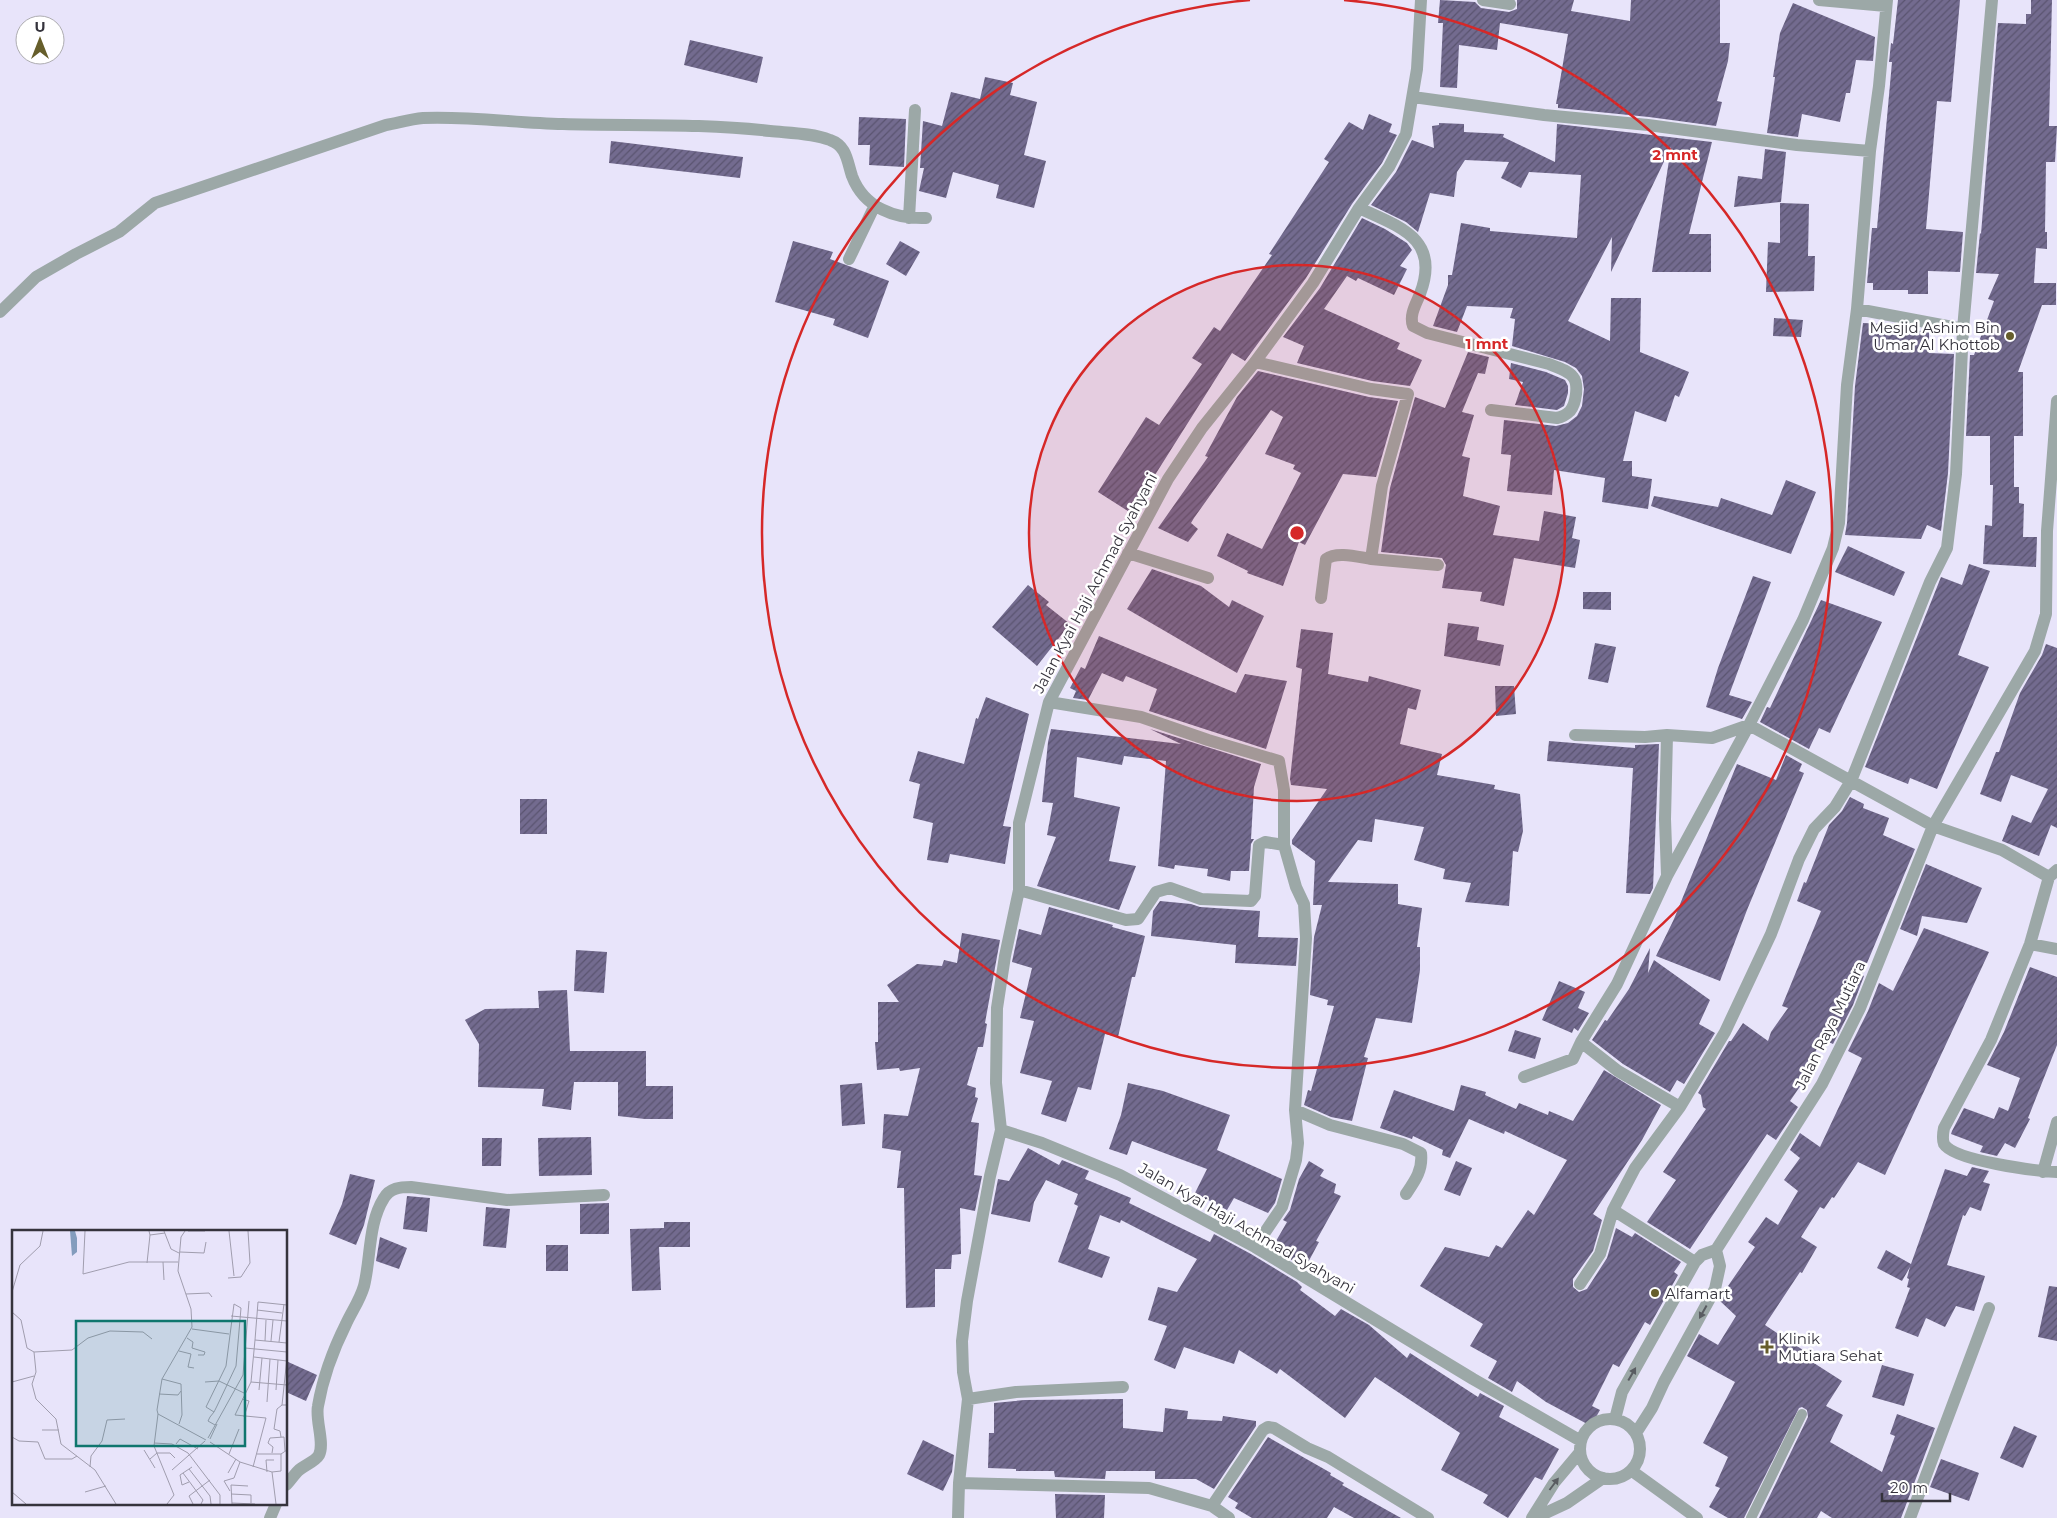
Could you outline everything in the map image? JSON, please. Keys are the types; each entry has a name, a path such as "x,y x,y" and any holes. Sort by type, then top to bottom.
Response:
{"street":[{"name":"Jalan Kyai Haji Achmad Syahyani","path":"1421,0 1417,69 1406,134 1389,167 1359,208 1313,284 1255,362 1202,428 1168,479 1049,702 1019,823 1019,890 1005,956 997,1008 996,1083 1001,1130 1042,1143 1120,1174 1255,1247 1581,1446"},
{"path":"1483,0 1510,4"},
{"path":"1524,1077 1573,1059 1581,1042 1617,984 1667,876 1749,725 1803,620 1833,548 1839,523 1847,385 1857,309 1870,151 1879,86 1886,3 1819,0"},
{"path":"1580,1284 1600,1254 1613,1210 1635,1168 1680,1107 1725,1032 1771,934 1799,859 1814,829 1835,807 1851,781 1930,582 1947,548 1956,474 1964,329 1992,0"},
{"path":"1413,97 1544,115 1648,125 1797,146 1870,151"},
{"path":"910,218 915,110"},
{"path":"0,312 36,277 119,232 155,203 386,125 421,118 465,118 562,124 688,124 739,127 818,136 832,140 841,146 859,189 875,205 894,216 926,218"},
{"path":"849,259 875,205"},
{"path":"1359,208 1406,230 1416,238 1422,248 1426,258 1425,271 1423,286 1412,314 1413,326 1427,333 1549,364 1565,370 1574,377 1576,386 1575,398 1572,409 1566,416 1557,418 1491,410"},
{"path":"1857,309 1964,329"},
{"path":"1255,362 1371,388 1408,394 1382,486 1371,559"},
{"name":"Jalan Raya Mutiara","path":"1716,1250 1822,1084 1860,1008 1933,826 2035,651 2046,614 2048,530 2057,401"},
{"path":"1128,553 1208,578"},
{"path":"1321,598 1326,559 1330,556 1343,555 1438,565"},
{"path":"1049,702 1141,717 1224,746 1279,761 1284,790 1284,845 1296,887 1304,904 1306,938 1295,1110 1298,1143 1296,1160 1282,1207 1255,1247"},
{"path":"1575,735 1645,737 1667,735 1712,738 1749,725 1933,826 2002,850 2053,874 2030,944 1991,1040 1944,1128 1942,1138 1945,1145 1951,1150 2006,1168 2057,1172"},
{"path":"1667,735 1665,820 1667,876"},
{"path":"1019,890 1126,920 1138,919 1156,892 1170,888 1201,899 1251,901 1255,896 1259,845 1265,842 1284,845"},
{"path":"2030,944 2057,949"},
{"path":"1581,1042 1618,1071 1680,1107"},
{"path":"1295,1110 1330,1125 1403,1144 1415,1148 1422,1153 1422,1164 1417,1177 1406,1194"},
{"path":"2043,1172 2057,1122"},
{"path":"958,1518 959,1483 968,1399 962,1341 967,1301 990,1176 1001,1130"},
{"path":"288,1483 298,1470 319,1455 321,1448 317,1408 323,1382 334,1350 359,1301 364,1285 372,1234 384,1197 398,1188 411,1187 507,1200 604,1195"},
{"path":"1613,1210 1694,1262"},
{"path":"1615,1419 1622,1392 1694,1262 1702,1255 1716,1250 1720,1266 1715,1289 1664,1382 1652,1408 1636,1433"},
{"path":"1910,1518 1989,1308"},
{"path":"968,1399 1016,1392 1123,1387"},
{"path":"1534,1518 1554,1483 1581,1446 1591,1426 1606,1419 1624,1422 1636,1433 1640,1442 1640,1452 1638,1462 1632,1471 1623,1477 1603,1478 1587,1469 1582,1460 1581,1446"},
{"path":"1212,1506 1263,1430 1268,1427 1274,1428 1307,1448 1328,1457 1428,1518"},
{"path":"1632,1471 1697,1518"},
{"path":"1534,1518 1566,1503 1603,1478"},
{"path":"959,1483 1149,1488 1212,1506 1229,1518"},
{"path":"270,1518 275,1506"}],"lane":[{"path":"1751,1518 1802,1414"}],"building":[{"path":"1440,0 1475,2 1481,8 1509,12 1517,9 1517,0 1574,0 1571,11 1630,21 1631,0 1720,0 1720,43 1730,43 1728,61 1717,101 1722,102 1716,126 1558,108 1558,104 1556,104 1568,34 1500,23 1497,50 1459,45 1457,88 1440,87 1443,23 1438,23"},
{"path":"1898,0 1960,0 1951,102 1937,101 1926,229 1963,232 1960,272 1928,271 1928,294 1908,294 1908,290 1873,290 1873,283 1867,283 1872,228 1877,228 1892,62 1889,62"},
{"path":"2031,0 2052,0 2049,126 2057,126 2055,162 2046,162 2045,232 2047,232 2047,249 2036,248 2034,283 2056,283 2056,305 2042,305 2018,372 2023,372 2023,436 2014,436 2014,487 2019,487 2019,503 2024,504 2023,537 2037,537 2036,567 1983,564 1985,525 1992,526 1993,485 1990,485 1990,436 1966,436 1970,355 1974,355 1994,301 1988,299 1999,274 1976,273 1981,234 1998,23 2026,24 2026,14 2031,14"},
{"path":"1793,3 1875,37 1873,61 1856,60 1850,93 1846,93 1840,122 1802,114 1798,137 1767,133 1780,33"},
{"path":"690,40 763,57 757,83 684,65"},
{"path":"985,77 1013,83 1010,95 1037,102 1024,155 1046,161 1034,208 996,198 999,185 953,172 946,198 919,191 924,168 920,168 923,121 942,126 951,92 980,99"},
{"path":"1369,114 1392,124 1389,132 1397,135 1382,163 1352,204 1306,278 1245,361 1232,353 1131,513 1098,492 1146,417 1159,425 1202,364 1192,358 1214,327 1220,331 1272,255 1269,254 1329,162 1324,159 1349,122 1363,130"},
{"path":"859,117 906,119 904,167 869,165 870,145 858,145"},
{"path":"1439,123 1464,124 1464,132 1504,134 1503,137 1555,162 1557,124 1712,142 1689,234 1711,234 1711,272 1652,272 1671,147 1611,272 1612,237 1568,321 1610,341 1611,298 1641,298 1640,352 1689,372 1679,397 1675,395 1666,422 1635,411 1623,461 1632,461 1632,476 1652,479 1648,509 1602,502 1605,478 1554,470 1552,495 1507,491 1511,455 1501,454 1504,420 1556,426 1568,423 1577,416 1582,406 1584,389 1582,376 1576,368 1565,362 1512,346 1515,319 1510,318 1513,308 1467,306 1457,332 1433,326 1448,285 1448,275 1452,275 1461,223 1490,228 1490,231 1577,238 1581,175 1529,172 1521,188 1501,178 1509,162 1465,160 1457,172 1454,197 1430,193 1418,232 1406,222 1371,205 1396,172 1412,140 1434,148 1432,126 1439,125"},
{"path":"611,141 743,157 740,178 609,163"},
{"path":"1765,149 1786,152 1781,202 1734,207 1738,176 1762,179"},
{"path":"1780,203 1809,204 1808,256 1815,256 1814,291 1766,292 1768,242 1780,243"},
{"path":"1362,218 1385,229 1407,243 1412,250 1400,266 1407,269 1394,295 1358,278 1356,281 1347,276 1324,309 1400,343 1397,349 1422,360 1410,386 1372,381 1297,363 1304,346 1283,337 1320,288"},
{"path":"793,241 833,252 830,259 889,281 868,338 833,325 835,319 775,302"},
{"path":"900,241 920,252 906,276 886,264"},
{"path":"1774,318 1803,320 1801,337 1773,336"},
{"path":"1863,323 1883,324 1882,330 1929,331 1929,353 1954,354 1948,473 1941,531 1927,525 1921,539 1845,535 1855,386"},
{"path":"1468,352 1489,357 1485,374 1478,373 1462,412 1474,415 1462,456 1470,458 1463,496 1500,506 1493,535 1539,541 1544,511 1576,517 1572,538 1580,540 1575,568 1514,558 1504,606 1480,601 1482,592 1442,588 1446,565 1442,558 1381,552 1390,488 1415,397 1445,408"},
{"path":"1511,363 1546,372 1565,380 1568,386 1568,393 1564,406 1557,410 1515,405 1523,382 1509,379"},
{"path":"1258,371 1369,397 1398,401 1376,477 1343,474 1305,545 1299,542 1283,586 1247,573 1248,571 1217,556 1227,533 1262,549 1301,473 1293,469 1295,465 1265,454 1283,417 1271,410 1194,518 1191,523 1198,529 1188,542 1158,528 1208,457 1205,456 1237,397"},
{"path":"1786,480 1816,492 1791,554 1651,506 1654,496 1718,507 1721,498 1772,515"},
{"path":"1848,546 1905,572 1894,596 1835,572"},
{"path":"1969,564 1990,571 1958,655 1989,667 1937,789 1910,778 1908,784 1865,767 1941,577 1962,585"},
{"path":"1152,569 1201,586 1229,607 1232,600 1264,616 1237,673 1127,609"},
{"path":"1753,576 1771,582 1729,695 1752,702 1742,719 1706,707 1718,668"},
{"path":"1028,585 1049,602 1046,605 1070,624 1037,666 992,627"},
{"path":"1583,592 1611,592 1611,610 1583,609"},
{"path":"1821,600 1882,622 1830,733 1819,728 1809,749 1760,722 1767,707 1770,708"},
{"path":"1448,623 1479,627 1477,640 1504,645 1500,666 1444,656"},
{"path":"1301,629 1333,633 1328,674 1368,682 1369,676 1421,690 1416,710 1408,708 1400,744 1442,754 1437,775 1495,785 1494,789 1520,794 1523,831 1518,852 1513,851 1509,906 1465,902 1471,883 1443,879 1445,869 1414,860 1424,827 1375,819 1372,842 1358,840 1328,882 1398,884 1398,904 1422,908 1417,947 1420,947 1420,970 1412,1023 1376,1018 1364,1057 1368,1058 1352,1121 1331,1117 1304,1105 1308,1090 1311,1091 1334,1006 1327,1005 1328,1000 1310,995 1314,937 1322,905 1313,905 1315,861 1292,844 1292,840 1327,789 1291,785 1290,779 1302,669 1296,667"},
{"path":"1099,636 1236,693 1245,674 1287,681 1266,749 1149,711 1157,689 1126,676 1123,682 1102,673 1088,700 1073,698 1076,691 1070,688 1081,667 1085,669"},
{"path":"1595,643 1616,647 1608,683 1588,679"},
{"path":"2046,644 2057,648 2057,828 2051,825 2039,856 2002,841 2012,815 2031,823 2048,789 2011,775 2001,802 1980,794 1996,752 1999,752 2020,693 2042,655"},
{"path":"1495,686 1514,686 1516,714 1496,716"},
{"path":"986,697 1029,714 1003,826 1011,827 1005,864 950,854 948,863 927,860 933,823 913,818 920,784 909,781 918,751 964,764 976,718 978,719"},
{"path":"1051,729 1181,744 1150,729 1261,764 1254,787 1251,839 1254,839 1251,844 1249,871 1231,871 1230,881 1207,876 1208,869 1175,865 1174,869 1158,866 1166,761 1124,756 1122,765 1077,757 1074,797 1120,807 1109,861 1136,866 1119,910 1037,886 1056,837 1047,835 1053,803 1042,802"},
{"path":"1549,741 1635,748 1635,745 1659,744 1653,888 1650,894 1626,893 1633,768 1547,761"},
{"path":"1786,755 1802,764 1799,771 1804,773 1747,910 1720,981 1656,956 1674,919 1737,764 1776,780"},
{"path":"1850,797 1864,804 1863,808 1889,818 1883,835 1915,849 1862,975 1864,976 1853,1005 1833,1044 1822,1039 1799,1084 1801,1085 1790,1101 1798,1107 1776,1140 1767,1134 1690,1249 1647,1222 1676,1180 1663,1172 1706,1109 1703,1107 1701,1095 1698,1093 1729,1041 1731,1041 1743,1023 1768,1041 1771,1032 1788,1008 1782,1006 1821,911 1797,901 1829,825 1842,811"},
{"path":"520,799 547,799 547,834 520,834"},
{"path":"1926,864 1982,888 1967,923 1922,916 1917,936 1900,929"},
{"path":"1160,901 1191,904 1200,907 1260,911 1258,937 1298,938 1296,966 1235,963 1236,945 1151,936 1153,911"},
{"path":"1049,907 1145,936 1135,977 1132,977 1118,1037 1105,1034 1091,1090 1078,1087 1066,1122 1041,1114 1052,1081 1020,1073 1034,1021 1020,1018 1032,968 1012,962 1019,929 1041,935"},
{"path":"1924,928 1989,952 1885,1175 1858,1162 1834,1198 1832,1197 1824,1209 1820,1207 1801,1237 1817,1247 1802,1273 1800,1272 1765,1325 1809,1354 1806,1358 1842,1381 1826,1406 1843,1415 1830,1442 1882,1472 1895,1436 1890,1434 1897,1414 1935,1428 1901,1518 1832,1518 1821,1511 1817,1518 1759,1518 1808,1417 1807,1410 1802,1407 1799,1408 1744,1518 1728,1518 1709,1507 1720,1488 1715,1486 1728,1457 1703,1443 1735,1382 1687,1356 1699,1334 1718,1345 1736,1316 1720,1301 1731,1288 1728,1286 1755,1247 1748,1242 1766,1217 1778,1225 1798,1191 1784,1180 1800,1158 1790,1150 1800,1133 1820,1147 1862,1058 1848,1051 1868,1011 1879,983 1893,991"},
{"path":"962,933 1000,940 985,1023 987,1024 983,1047 978,1047 967,1085 976,1088 975,1097 978,1098 971,1122 979,1123 974,1175 982,1176 975,1211 960,1208 961,1254 952,1255 951,1269 935,1269 935,1307 906,1308 904,1188 897,1188 901,1151 882,1148 884,1114 908,1116 920,1068 900,1071 899,1068 877,1070 875,1042 878,1042 878,1002 899,1002 887,985 917,964 942,966 944,960 957,963"},
{"path":"1650,948 1648,973 1654,960 1710,1000 1699,1024 1715,1033 1684,1084 1677,1080 1670,1092 1623,1064 1592,1040 1629,989"},
{"path":"576,950 607,952 604,993 574,991"},
{"path":"2030,967 2057,977 2057,1045 2028,1118 2030,1119 2015,1148 2005,1143 1997,1156 1980,1152 1983,1146 1951,1134 1964,1108 1994,1119 1999,1107 2008,1111 2020,1078 1987,1065 2004,1032"},
{"path":"1559,981 1585,992 1578,1008 1589,1013 1578,1031 1574,1028 1572,1033 1542,1020"},
{"path":"567,990 570,1051 646,1051 646,1086 673,1086 673,1119 645,1119 618,1116 618,1082 574,1082 571,1110 542,1106 544,1089 478,1087 479,1044 465,1020 485,1009 539,1008 538,991"},
{"path":"1515,1030 1541,1038 1535,1059 1508,1051"},
{"path":"1604,1070 1661,1105 1642,1140 1593,1214 1602,1220 1593,1251 1573,1279 1573,1287 1579,1292 1587,1289 1607,1258 1616,1228 1632,1237 1635,1233 1681,1262 1674,1272 1678,1275 1650,1325 1645,1322 1619,1367 1613,1364 1592,1406 1600,1410 1591,1426 1546,1402 1517,1381 1512,1392 1488,1378 1497,1361 1470,1346 1483,1324 1420,1286 1445,1247 1489,1257 1496,1245 1502,1248 1528,1210 1534,1215 1567,1160 1505,1131 1504,1134 1469,1119 1450,1158 1442,1155 1443,1150 1413,1136 1412,1139 1380,1128 1394,1090 1454,1111 1461,1085 1486,1092 1485,1095 1516,1109 1519,1103 1548,1115 1549,1111 1573,1121"},
{"path":"862,1083 865,1124 842,1126 840,1085"},
{"path":"1128,1083 1163,1091 1230,1115 1217,1150 1282,1179 1275,1203 1268,1213 1234,1198 1227,1210 1195,1193 1207,1169 1132,1141 1127,1155 1109,1149 1121,1115"},
{"path":"591,1137 592,1175 539,1176 538,1138"},
{"path":"482,1138 502,1138 501,1166 482,1166"},
{"path":"1028,1148 1059,1165 1062,1160 1089,1171 1085,1179 1131,1198 1129,1203 1210,1242 1214,1234 1251,1254 1297,1282 1302,1287 1300,1290 1335,1316 1341,1309 1369,1325 1407,1358 1410,1353 1478,1397 1480,1393 1504,1406 1499,1417 1559,1449 1542,1480 1535,1477 1508,1518 1483,1503 1488,1495 1441,1470 1460,1433 1375,1377 1345,1418 1280,1369 1277,1374 1239,1350 1234,1364 1184,1347 1175,1369 1154,1360 1167,1326 1148,1320 1158,1287 1177,1292 1197,1259 1121,1220 1120,1223 1100,1215 1088,1249 1110,1257 1102,1278 1058,1262 1078,1206 1074,1204 1078,1194 1046,1180 1034,1202 1030,1222 991,1214 998,1179 1009,1181"},
{"path":"1309,1161 1324,1170 1320,1176 1336,1184 1334,1193 1341,1196 1316,1241 1319,1242 1305,1268 1272,1248 1287,1222 1283,1220 1290,1210 1299,1179"},
{"path":"1456,1161 1472,1168 1460,1196 1444,1190"},
{"path":"1972,1167 1989,1171 1983,1182 1990,1184 1981,1211 1970,1207 1965,1216 1963,1215 1947,1265 1985,1276 1974,1311 1956,1306 1945,1327 1926,1318 1918,1337 1895,1328 1910,1288 1907,1287 1909,1279 1907,1278 1910,1267 1902,1281 1877,1268 1886,1250 1911,1264 1945,1169 1967,1176"},
{"path":"350,1174 375,1180 364,1225 356,1245 329,1234 342,1204"},
{"path":"407,1196 430,1198 427,1232 403,1229"},
{"path":"609,1203 609,1234 580,1234 580,1204"},
{"path":"486,1207 510,1209 506,1248 483,1246"},
{"path":"664,1222 690,1222 690,1247 659,1247 661,1290 632,1291 630,1229 664,1228"},
{"path":"380,1237 407,1248 399,1269 376,1261"},
{"path":"546,1245 568,1245 568,1271 546,1271"},
{"path":"2049,1286 2057,1287 2057,1341 2038,1337"},
{"path":"288,1362 317,1375 306,1401 288,1393"},
{"path":"1882,1365 1914,1374 1904,1406 1872,1397"},
{"path":"1123,1399 1123,1428 1163,1432 1165,1408 1188,1411 1187,1419 1222,1421 1223,1416 1256,1421 1256,1426 1214,1489 1196,1479 1155,1479 1155,1471 1106,1471 1105,1479 1055,1477 1054,1471 1016,1471 1016,1469 988,1468 989,1433 994,1433 994,1403 1025,1400"},
{"path":"2014,1426 2037,1436 2023,1468 2000,1458"},
{"path":"1268,1437 1331,1473 1330,1475 1344,1483 1342,1485 1401,1518 1354,1518 1334,1507 1327,1518 1252,1518 1235,1508 1238,1503 1228,1497"},
{"path":"923,1440 954,1455 952,1472 943,1491 907,1474"},
{"path":"1941,1459 1979,1473 1969,1501 1930,1487"},
{"path":"1055,1494 1105,1495 1104,1518 1056,1518"}],"place":[{"name":"Mesjid Ashim Bin Umar Al Khottob","path":"2010,336"},
{"name":"Alfamart","path":"1655,1293"},
{"name":"Klinik Mutiara Sehat","path":"1767,1347"}]}
